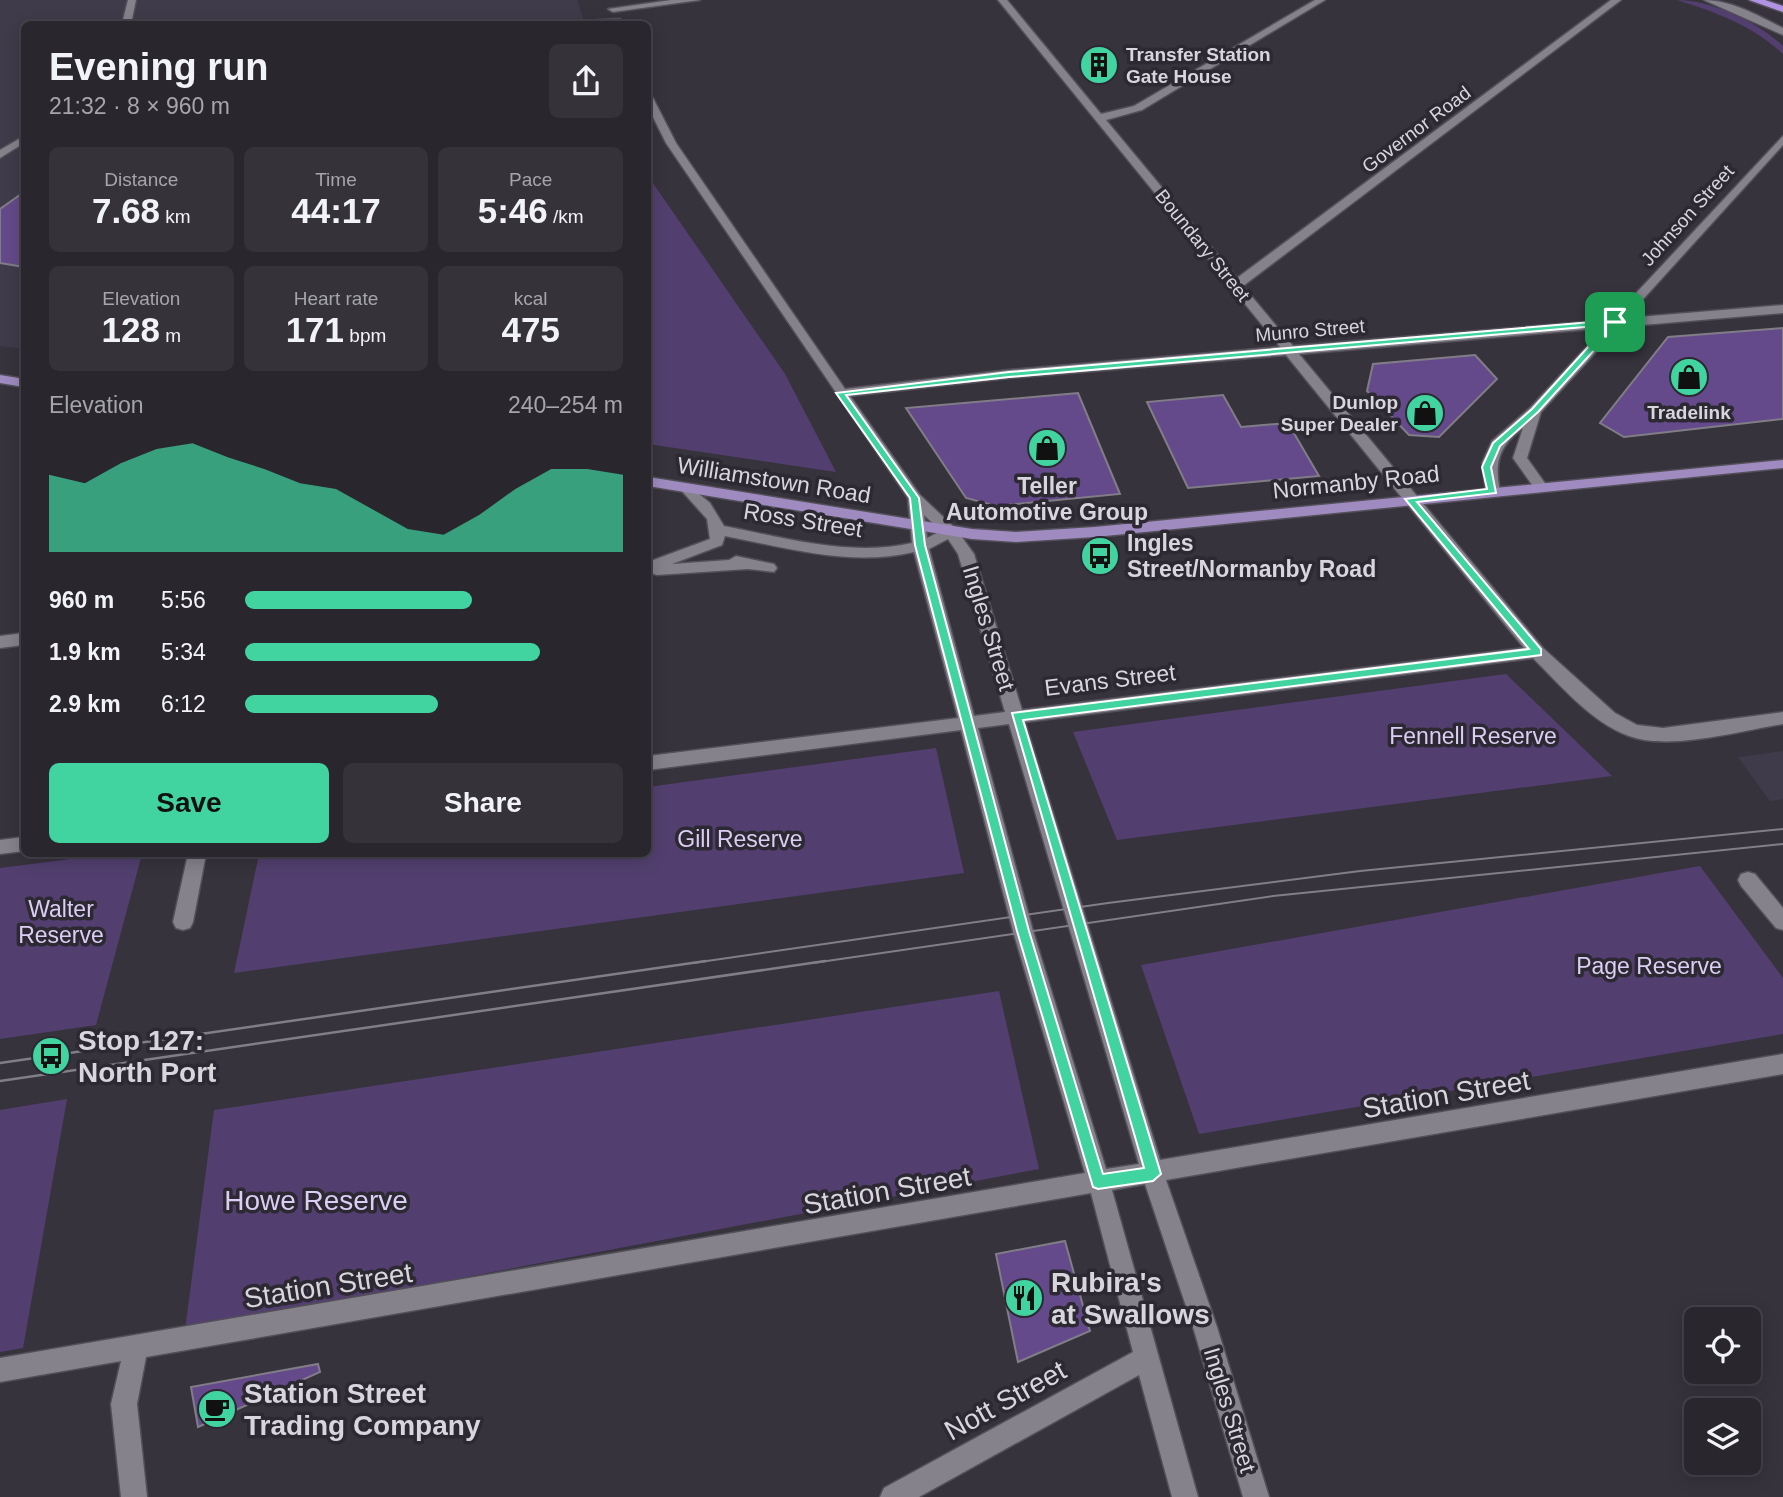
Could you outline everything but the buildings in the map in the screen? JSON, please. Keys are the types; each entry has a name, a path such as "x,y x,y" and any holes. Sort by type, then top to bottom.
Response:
{"highway":[{"path":"1755,0 1783,8"}],"main road":[{"path":"0,379 21,382"},
{"name":"Normanby Road","path":"943,531 993,537 1069,534 1783,464"},
{"name":"Williamstown Road","path":"651,483 943,531"}],"street":[{"path":"127,21 132,0"},
{"path":"611,5 696,0"},
{"name":"Boundary Street","path":"1002,0 1410,499 1537,652 1568,682 1633,731 1665,734 1783,718"},
{"path":"1100,118 1138,108 1321,0"},
{"name":"Governor Road","path":"1236,285 1616,0"},
{"path":"1708,0 1754,17 1783,32"},
{"name":"Ingles Street","path":"651,104 671,143 841,393 915,498 966,554 1153,1174 1205,1327 1256,1497"},
{"name":"Johnson Street","path":"1493,491 1486,467 1494,448 1535,411 1783,139"},
{"path":"0,155 21,141"},
{"name":"Munro Street","path":"841,393 1009,374 1783,309"},
{"name":"Johnson Street","path":"1535,411 1520,458 1540,486"},
{"name":"Ross Street","path":"687,489 715,517 718,536 728,557 769,568"},
{"name":"Ingles Street","path":"915,498 920,545 1023,931 1098,1182 1185,1497"},
{"name":"Ross Street","path":"651,568 718,536 862,554 920,545 943,531"},
{"name":"Ross Street","path":"651,569 747,564"},
{"path":"0,642 21,639"},
{"name":"Evans Street","path":"651,763 1537,652"},
{"path":"0,847 21,844"},
{"path":"183,922 196,857"},
{"path":"1748,880 1783,922"},
{"name":"Station Street","path":"0,1370 1783,1065"},
{"path":"134,1497 124,1404 136,1346"},
{"name":"Nott Street","path":"893,1497 1146,1357"}],"shaded area":[{"path":"0,0 577,0 584,21 21,21 21,349 0,346"},
{"path":"1783,751 1783,799 1770,801 1738,757"}],"green space":[{"path":"1677,0 1719,8 1747,21 1783,46 1783,54 1759,35 1733,21"},
{"path":"651,180 785,374 836,472 651,444"},
{"name":"Fennell Reserve","path":"1506,674 1612,776 1117,840 1073,732"},
{"name":"Gill Reserve","path":"936,748 964,873 234,973 258,857 651,857 651,787"},
{"name":"Walter Reserve","path":"86,857 141,857 96,1025 0,1039 0,868"},
{"name":"Page Reserve","path":"1700,866 1783,978 1783,1034 1199,1134 1141,965"},
{"name":"Howe Reserve","path":"999,991 1039,1169 185,1330 214,1110"},
{"path":"67,1099 23,1348 0,1352 0,1110"}],"tram line":[{"path":"693,963 1108,903 1360,871 1783,829"},
{"path":"813,963 1273,896 1783,844"},
{"path":"0,1063 706,961"},
{"path":"0,1081 825,961"}],"place":[{"name":"Transfer Station Gate House","path":"1099,65"},
{"name":"Tradelink","path":"1689,377"},
{"name":"Dunlop Super Dealer","path":"1425,413"},
{"name":"Teller Automotive Group","path":"1047,448"},
{"name":"Ingles Street/Normanby Road","path":"1100,556"},
{"name":"Stop 127: North Port","path":"51,1056"},
{"name":"Rubira's at Swallows","path":"1024,1298"},
{"name":"Station Street Trading Company","path":"217,1409"}],"route":[{"path":"1615,322 1535,411 1496,445 1486,467 1493,491 1410,499 1537,652 1016,716 1153,1174 1098,1182 1023,931 940,622 920,545 915,498 841,393 1009,374 1615,322"}]}
